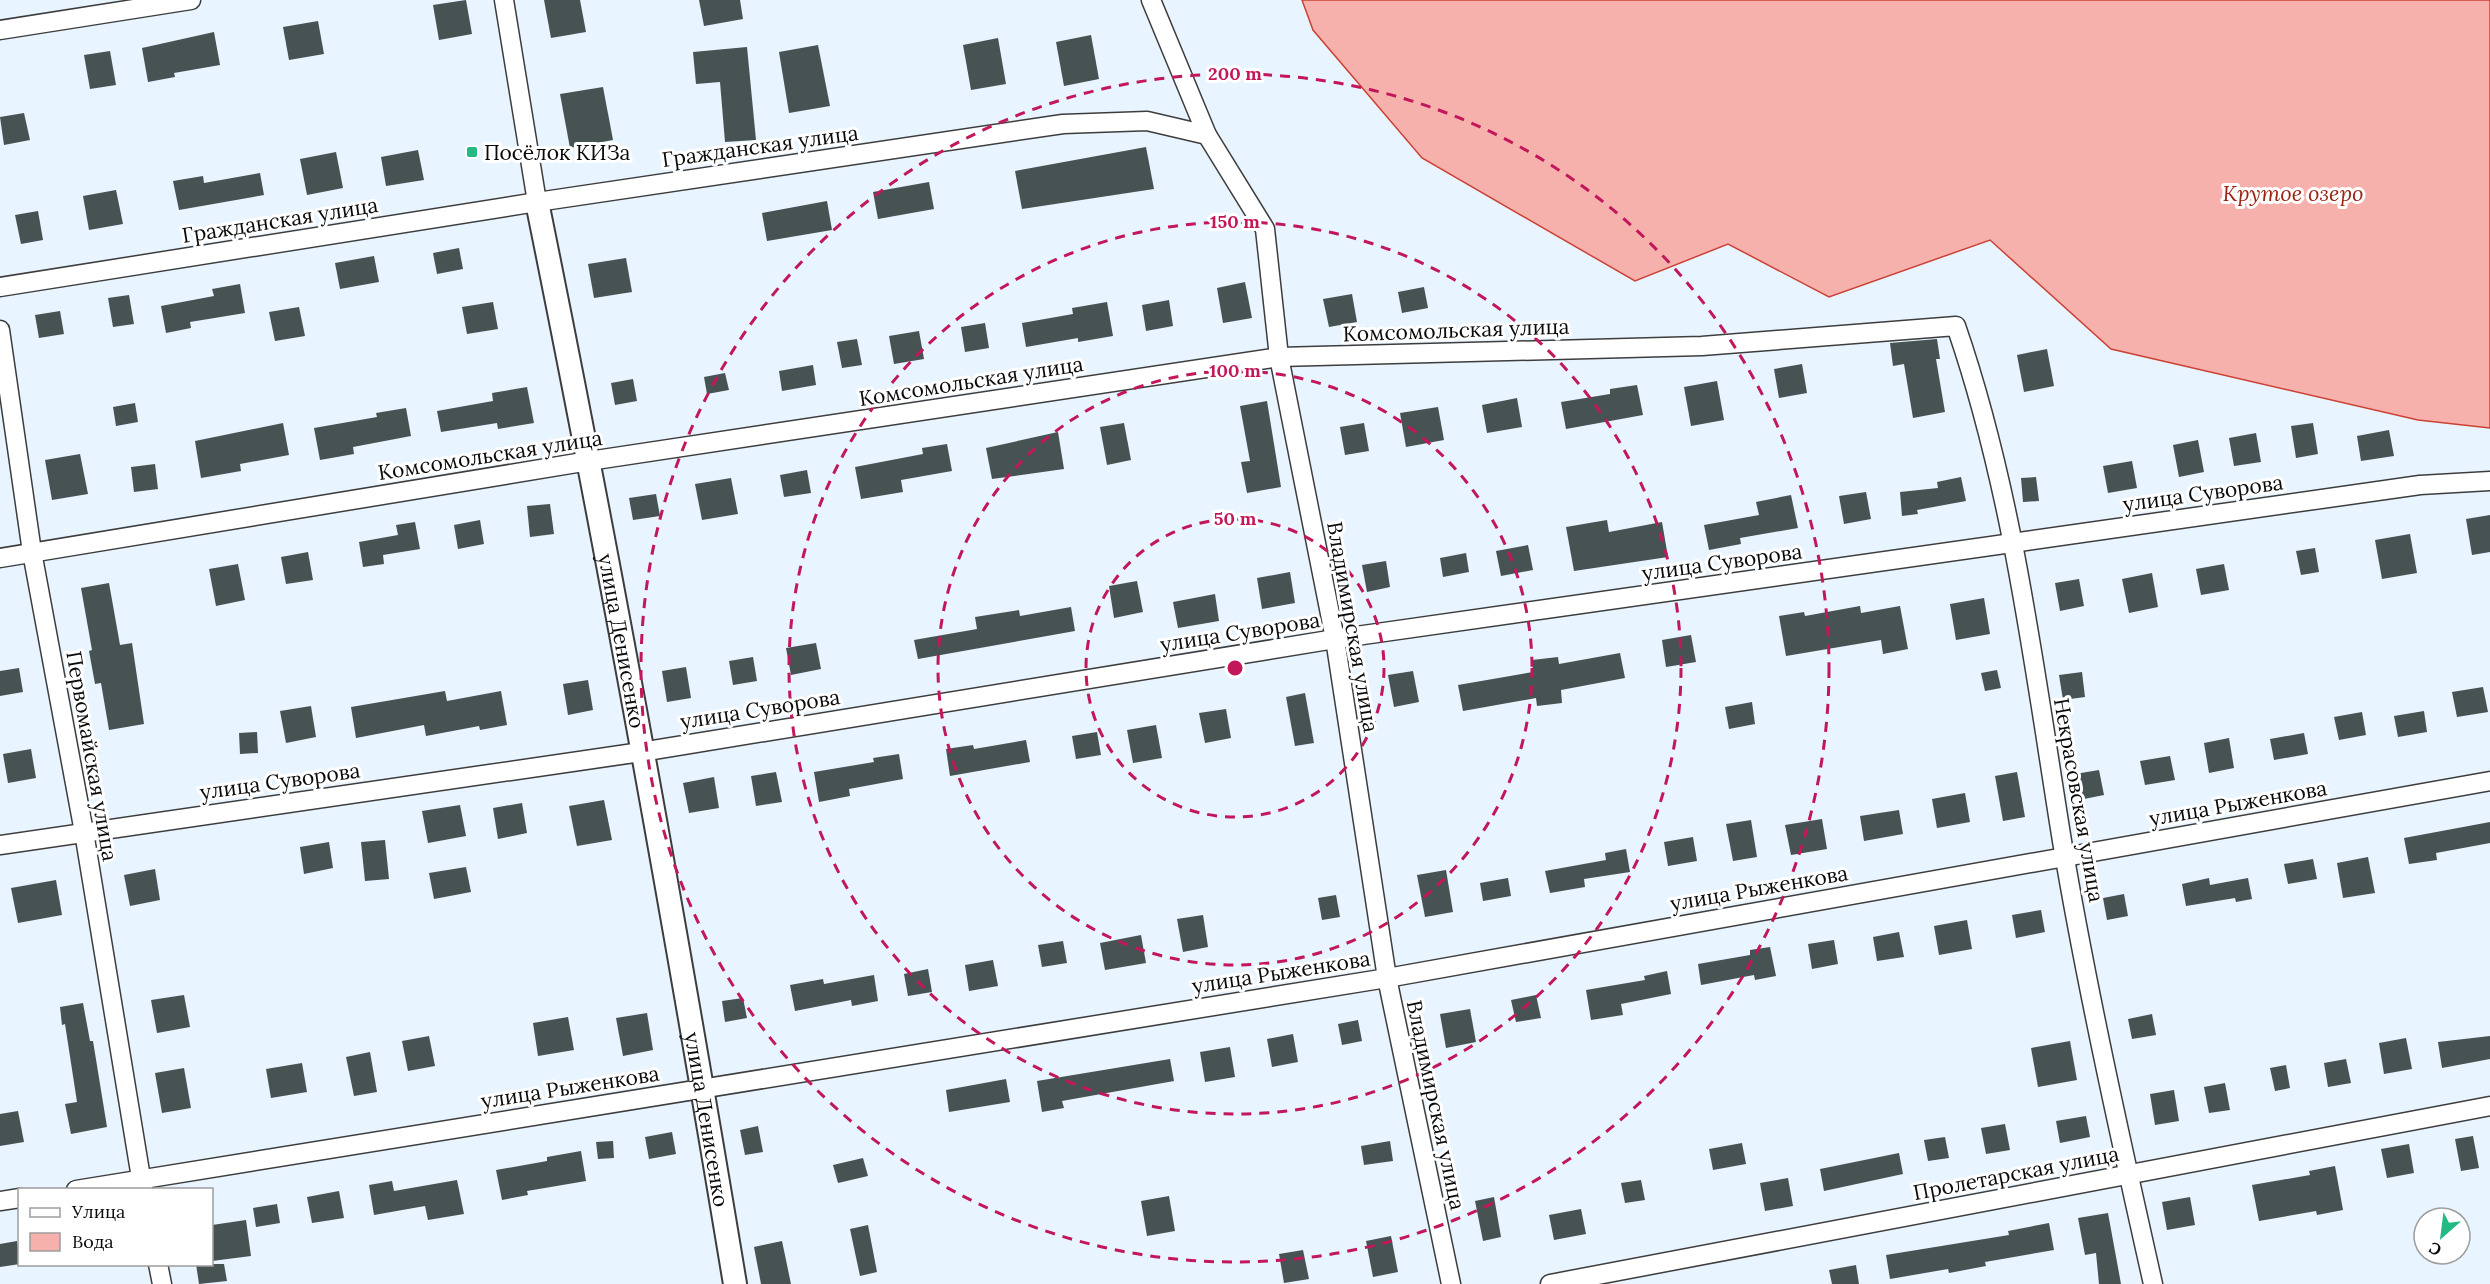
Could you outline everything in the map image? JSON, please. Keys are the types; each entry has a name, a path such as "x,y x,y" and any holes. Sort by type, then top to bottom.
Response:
{"street":[{"path":"0,30 191,0"},
{"name":"улица Денисенко","path":"504,0 537,202 589,461 703,1089 735,1284"},
{"name":"Владимирская улица","path":"1151,0 1208,135 1265,229 1279,357 1335,639 1387,978 1451,1284"},
{"name":"Гражданская улица","path":"0,287 537,202 1063,124 1147,121 1208,135"},
{"name":"Комсомольская улица","path":"0,558 589,461 1279,357 1702,346 1956,326"},
{"name":"Некрасовская улица","path":"1956,326 1977,384 2013,543 2065,856 2128,1174 2153,1284"},
{"name":"Первомайская улица","path":"0,330 32,552 84,832 142,1185"},
{"name":"улица Суворова","path":"0,845 641,752 1335,639 2420,485 2490,481"},
{"name":"улица Рыженкова","path":"102,1188 142,1185 703,1089 1387,978 2490,781"},
{"name":"Пролетарская улица","path":"1550,1284 2490,1106"},
{"path":"0,1201 18,1198"},
{"path":"158,1266 162,1284"}],"water":[{"name":"Крутое озеро","path":"1302,0 2490,0 2490,428 2418,420 2111,349 1990,240 1829,297 1728,244 1635,281 1422,158 1313,30"}],"building":[{"path":"466,0 472,34 439,40 433,5"},
{"path":"544,0 580,0 586,32 551,38"},
{"path":"699,0 740,0 743,19 704,26"},
{"path":"318,21 324,54 289,60 283,27"},
{"path":"214,32 220,65 174,73 175,77 148,82 142,48"},
{"path":"1091,35 1099,79 1064,86 1056,42"},
{"path":"998,38 1006,84 971,90 963,45"},
{"path":"818,45 830,106 789,113 779,52"},
{"path":"747,47 756,140 725,142 720,82 696,84 693,52"},
{"path":"110,51 116,85 90,89 84,55"},
{"path":"603,87 613,140 570,148 560,94"},
{"path":"24,113 30,140 4,145 0,117"},
{"path":"1146,147 1154,189 1022,209 1015,171"},
{"path":"418,150 424,180 386,186 381,157"},
{"path":"336,152 343,188 307,195 300,159"},
{"path":"260,173 264,195 179,210 173,181 203,176 204,183"},
{"path":"929,182 934,209 878,219 873,192"},
{"path":"116,190 123,224 89,230 83,196"},
{"path":"827,201 832,230 767,241 762,213"},
{"path":"38,211 43,240 21,244 15,215"},
{"path":"459,248 463,269 437,274 433,253"},
{"path":"374,256 379,282 340,289 335,263"},
{"path":"626,258 632,292 594,298 588,264"},
{"path":"1245,282 1252,318 1223,323 1217,288"},
{"path":"240,284 245,313 190,322 191,328 166,333 161,306 214,296 212,289"},
{"path":"1424,287 1428,308 1402,313 1398,292"},
{"path":"1352,294 1357,322 1329,327 1323,299"},
{"path":"129,295 134,324 113,327 108,298"},
{"path":"1169,300 1173,326 1146,331 1142,305"},
{"path":"493,302 498,329 467,334 462,307"},
{"path":"1107,302 1113,336 1078,342 1078,338 1026,347 1022,323 1073,314 1072,308"},
{"path":"299,307 305,336 275,341 269,312"},
{"path":"60,311 64,334 39,338 35,315"},
{"path":"985,323 989,348 965,352 961,327"},
{"path":"919,331 924,359 894,364 889,336"},
{"path":"857,339 862,365 842,368 837,342"},
{"path":"1937,339 1940,359 1936,359 1945,412 1913,418 1904,364 1893,366 1890,343"},
{"path":"2047,349 2054,386 2024,392 2017,355"},
{"path":"1802,364 1807,393 1779,398 1774,369"},
{"path":"813,365 816,385 782,391 779,371"},
{"path":"725,373 729,390 707,394 704,377"},
{"path":"633,379 637,401 615,405 611,383"},
{"path":"1717,381 1724,420 1691,426 1684,387"},
{"path":"1637,385 1643,415 1566,429 1561,402 1610,394 1610,389"},
{"path":"527,387 534,423 498,429 497,423 441,432 437,411 493,401 492,393"},
{"path":"1517,398 1522,427 1487,433 1482,405"},
{"path":"1267,401 1281,487 1247,493 1241,462 1250,461 1240,406"},
{"path":"135,403 138,422 116,426 113,407"},
{"path":"1438,407 1444,440 1406,447 1400,413"},
{"path":"406,408 411,436 353,447 354,454 320,460 314,428 377,417 376,413"},
{"path":"283,423 289,455 240,464 241,471 201,478 195,441"},
{"path":"1124,423 1131,460 1107,465 1100,427"},
{"path":"1364,423 1369,451 1345,455 1340,427"},
{"path":"2313,423 2318,454 2296,458 2291,426"},
{"path":"2389,430 2394,456 2361,461 2357,436"},
{"path":"1058,432 1064,469 992,479 986,448"},
{"path":"2256,433 2261,462 2234,466 2229,438"},
{"path":"2198,440 2204,472 2179,477 2173,445"},
{"path":"947,444 952,471 901,480 903,492 861,499 855,467 923,454 922,448"},
{"path":"80,454 88,494 52,500 45,460"},
{"path":"2132,461 2137,488 2108,493 2103,466"},
{"path":"155,464 158,489 134,492 131,467"},
{"path":"807,470 811,493 784,497 780,475"},
{"path":"1961,477 1966,501 1917,510 1918,514 1902,516 1900,492 1938,488 1937,482"},
{"path":"2036,477 2039,501 2023,502 2021,478"},
{"path":"731,478 738,514 702,520 695,484"},
{"path":"1866,492 1871,519 1844,524 1839,496"},
{"path":"656,494 660,516 633,520 629,498"},
{"path":"1791,495 1798,528 1740,538 1741,544 1709,550 1704,525 1759,515 1756,502"},
{"path":"550,504 554,534 530,537 527,506"},
{"path":"2490,515 2490,552 2472,555 2466,519"},
{"path":"480,520 484,544 458,549 454,525"},
{"path":"1607,520 1609,532 1662,522 1668,557 1574,571 1566,527"},
{"path":"415,522 420,549 383,555 384,564 363,567 359,542 398,535 396,525"},
{"path":"2410,534 2417,573 2382,579 2375,540"},
{"path":"1528,545 1533,570 1501,576 1496,551"},
{"path":"2315,548 2319,572 2301,575 2296,551"},
{"path":"308,552 313,580 286,584 281,557"},
{"path":"1466,553 1469,572 1443,577 1440,558"},
{"path":"1386,561 1390,587 1367,592 1362,565"},
{"path":"238,564 245,600 216,606 209,569"},
{"path":"2224,564 2229,590 2201,595 2196,569"},
{"path":"1290,572 1295,603 1262,609 1257,578"},
{"path":"2152,573 2158,607 2129,613 2122,579"},
{"path":"2079,579 2084,606 2060,611 2055,583"},
{"path":"1137,581 1143,612 1114,618 1109,586"},
{"path":"109,583 120,645 132,643 144,724 109,730 101,683 95,684 89,651 92,650 81,588"},
{"path":"1215,594 1219,621 1178,628 1173,602"},
{"path":"1984,598 1990,634 1956,640 1950,604"},
{"path":"1860,606 1861,613 1900,606 1908,649 1883,654 1881,640 1786,656 1779,616 1804,612 1805,616"},
{"path":"1071,607 1075,631 918,659 914,640 977,629 975,617 1019,610 1020,616"},
{"path":"1691,635 1696,662 1666,667 1662,640"},
{"path":"816,643 821,669 791,675 786,648"},
{"path":"1620,653 1625,678 1561,690 1562,703 1537,706 1536,698 1463,711 1458,685 1533,672 1532,660 1558,657 1559,664"},
{"path":"753,657 757,681 733,685 729,661"},
{"path":"686,667 691,698 667,702 662,671"},
{"path":"19,668 23,692 0,696 0,671"},
{"path":"1997,670 2001,688 1985,691 1981,673"},
{"path":"1413,671 1419,702 1394,707 1388,675"},
{"path":"2082,672 2085,697 2063,700 2059,675"},
{"path":"588,680 593,710 568,715 563,684"},
{"path":"2483,687 2488,712 2457,717 2452,692"},
{"path":"445,691 447,701 501,691 507,725 480,730 479,726 426,736 424,725 356,738 351,707"},
{"path":"1305,693 1314,743 1295,746 1286,697"},
{"path":"1752,702 1755,724 1729,729 1725,707"},
{"path":"311,706 316,737 286,743 280,711"},
{"path":"1226,709 1231,738 1205,743 1199,713"},
{"path":"2424,711 2427,732 2398,737 2394,716"},
{"path":"2362,712 2366,735 2339,740 2334,717"},
{"path":"1156,725 1162,758 1133,763 1127,730"},
{"path":"257,732 258,753 240,754 239,733"},
{"path":"1097,732 1101,755 1076,759 1072,736"},
{"path":"2304,733 2308,754 2274,760 2270,739"},
{"path":"2229,738 2234,768 2209,773 2204,743"},
{"path":"1026,740 1030,762 950,776 946,749 973,745 974,749"},
{"path":"31,749 36,778 8,783 3,754"},
{"path":"899,754 903,779 849,789 850,796 819,802 814,772 874,762 873,758"},
{"path":"2170,756 2175,780 2145,785 2140,761"},
{"path":"2099,770 2104,795 2079,800 2075,774"},
{"path":"776,772 782,802 756,806 751,776"},
{"path":"2017,772 2025,817 2003,821 1995,776"},
{"path":"714,777 719,808 689,813 683,783"},
{"path":"1965,793 1970,822 1937,828 1932,799"},
{"path":"604,800 612,840 577,846 569,806"},
{"path":"522,803 527,833 498,839 493,808"},
{"path":"460,805 466,836 428,843 422,811"},
{"path":"1899,810 1903,834 1864,841 1860,816"},
{"path":"1822,819 1827,849 1791,855 1785,825"},
{"path":"1751,820 1757,857 1733,861 1726,824"},
{"path":"2490,822 2490,843 2436,853 2437,860 2409,864 2404,838"},
{"path":"1693,837 1697,861 1668,866 1664,842"},
{"path":"385,840 389,879 365,881 361,842"},
{"path":"329,842 333,868 304,874 300,847"},
{"path":"1626,849 1630,872 1584,879 1585,887 1550,893 1545,871 1606,860 1605,853"},
{"path":"2368,857 2375,893 2343,898 2337,863"},
{"path":"2313,859 2317,879 2288,884 2284,864"},
{"path":"466,867 471,892 434,899 429,873"},
{"path":"155,869 160,900 130,906 124,875"},
{"path":"1446,870 1453,912 1425,917 1417,875"},
{"path":"1508,878 1511,896 1483,901 1480,883"},
{"path":"2209,878 2210,885 2248,878 2252,899 2236,902 2235,898 2186,906 2182,884"},
{"path":"56,880 62,915 18,923 11,888"},
{"path":"2124,894 2128,916 2107,920 2103,898"},
{"path":"1336,895 1340,917 1322,920 1318,898"},
{"path":"2041,910 2045,932 2016,938 2012,915"},
{"path":"1203,915 1208,947 1183,952 1177,919"},
{"path":"1967,920 1972,949 1939,955 1934,926"},
{"path":"1899,932 1904,957 1877,961 1873,937"},
{"path":"1141,935 1146,963 1105,970 1100,943"},
{"path":"1834,940 1838,964 1812,969 1808,944"},
{"path":"1063,941 1067,963 1042,967 1038,945"},
{"path":"1770,947 1776,976 1755,980 1754,975 1701,985 1698,964 1750,955 1750,950"},
{"path":"993,960 998,986 969,991 965,965"},
{"path":"928,969 932,992 908,996 904,974"},
{"path":"1667,971 1671,994 1621,1004 1623,1015 1591,1020 1586,990 1645,980 1644,976"},
{"path":"874,975 878,1001 852,1006 851,1000 795,1011 790,985 823,979 824,984"},
{"path":"184,995 190,1027 157,1033 151,1000"},
{"path":"1536,995 1541,1018 1516,1022 1511,1000"},
{"path":"743,998 747,1018 725,1022 722,1001"},
{"path":"83,1003 90,1041 93,1041 107,1127 71,1134 65,1104 77,1102 65,1024 62,1025 60,1007"},
{"path":"1470,1009 1476,1042 1446,1048 1440,1014"},
{"path":"647,1013 653,1050 623,1056 616,1018"},
{"path":"2152,1014 2156,1035 2132,1039 2128,1019"},
{"path":"568,1017 574,1050 538,1056 533,1023"},
{"path":"1358,1020 1362,1041 1342,1045 1338,1024"},
{"path":"1293,1034 1298,1062 1272,1067 1267,1039"},
{"path":"429,1036 435,1066 408,1071 402,1041"},
{"path":"2490,1036 2490,1059 2442,1068 2438,1042"},
{"path":"2406,1038 2412,1069 2384,1074 2379,1043"},
{"path":"2070,1041 2077,1080 2038,1087 2031,1048"},
{"path":"1230,1047 1235,1077 1205,1082 1200,1052"},
{"path":"370,1052 377,1092 354,1096 346,1057"},
{"path":"1170,1059 1174,1081 1062,1101 1064,1108 1042,1112 1037,1081"},
{"path":"2346,1059 2351,1083 2328,1087 2324,1063"},
{"path":"302,1063 307,1092 271,1098 266,1069"},
{"path":"2286,1065 2290,1088 2275,1091 2270,1068"},
{"path":"184,1068 191,1108 162,1113 155,1073"},
{"path":"1006,1079 1010,1102 949,1112 946,1090"},
{"path":"2225,1083 2230,1110 2209,1113 2204,1087"},
{"path":"2174,1090 2179,1121 2155,1125 2150,1094"},
{"path":"18,1111 24,1142 0,1146 0,1114"},
{"path":"2086,1116 2090,1137 2060,1143 2056,1121"},
{"path":"2005,1124 2010,1150 1986,1154 1981,1128"},
{"path":"758,1126 763,1152 745,1155 740,1130"},
{"path":"672,1132 676,1154 649,1159 645,1137"},
{"path":"2473,1136 2479,1168 2461,1171 2455,1139"},
{"path":"1945,1137 1949,1158 1928,1161 1924,1140"},
{"path":"613,1141 614,1158 598,1159 596,1142"},
{"path":"1390,1141 1393,1161 1364,1165 1361,1146"},
{"path":"1742,1143 1746,1164 1713,1170 1709,1149"},
{"path":"2409,1144 2414,1173 2387,1178 2381,1149"},
{"path":"581,1151 586,1181 527,1191 528,1195 502,1200 496,1170 547,1161 547,1157"},
{"path":"1899,1153 1903,1174 1824,1191 1820,1169"},
{"path":"863,1158 868,1176 838,1183 833,1165"},
{"path":"2335,1166 2343,1210 2317,1215 2316,1211 2259,1221 2252,1185 2310,1175 2309,1171"},
{"path":"1788,1178 1793,1206 1765,1211 1760,1183"},
{"path":"457,1180 464,1214 428,1220 425,1206 374,1215 369,1185 392,1181 394,1191"},
{"path":"1641,1180 1645,1200 1625,1203 1621,1183"},
{"path":"339,1191 344,1218 312,1223 307,1197"},
{"path":"1169,1196 1175,1231 1147,1236 1141,1201"},
{"path":"1494,1197 1501,1237 1483,1241 1475,1201"},
{"path":"2190,1197 2195,1225 2167,1230 2162,1202"},
{"path":"277,1204 280,1223 256,1227 253,1208"},
{"path":"1581,1209 1586,1234 1554,1240 1549,1215"},
{"path":"2108,1213 2121,1284 2099,1284 2096,1253 2085,1255 2078,1218"},
{"path":"246,1220 251,1256 213,1261 213,1225"},
{"path":"2049,1223 2054,1250 1985,1262 1986,1266 1949,1273 1948,1269 1890,1279 1886,1255 2009,1235 2008,1231"},
{"path":"868,1225 877,1272 860,1276 850,1229"},
{"path":"1391,1236 1398,1272 1373,1277 1366,1241"},
{"path":"17,1241 18,1264 0,1267 0,1244"},
{"path":"782,1241 791,1284 761,1284 754,1247"},
{"path":"1303,1250 1309,1279 1284,1283 1279,1254"},
{"path":"224,1264 227,1281 199,1284 196,1266"},
{"path":"1856,1265 1859,1284 1832,1284 1829,1270"}],"place":[{"name":"Посёлок КИЗа","path":"472,152"}]}
